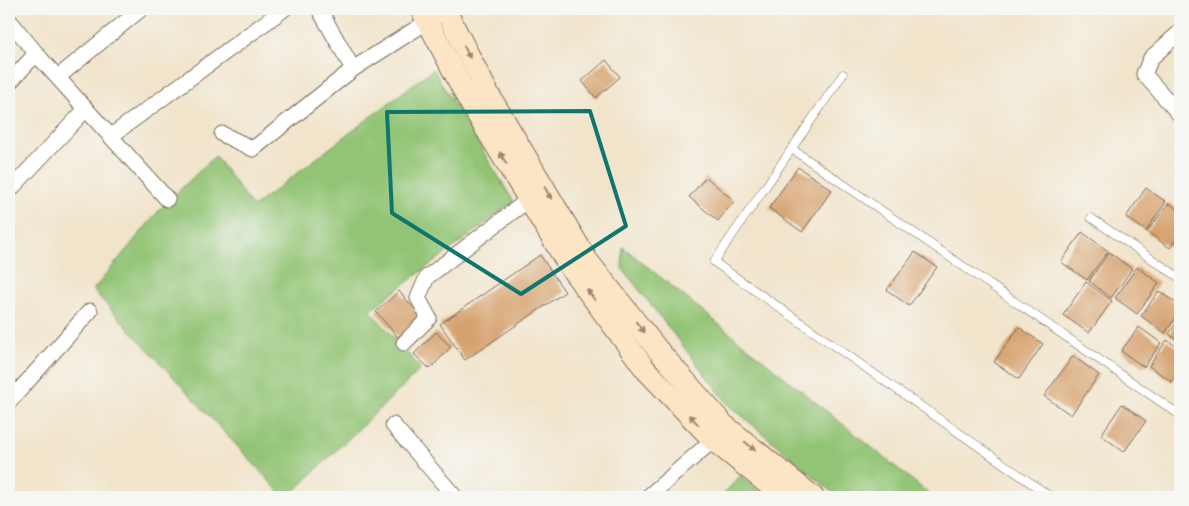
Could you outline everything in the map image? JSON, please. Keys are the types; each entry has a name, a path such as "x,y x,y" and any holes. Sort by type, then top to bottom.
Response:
{"main road":[{"path":"445,10 488,93 587,260 658,350 718,432 813,497"},
{"path":"424,15 469,101 569,266 646,370 718,432 784,497"}],"street":[{"path":"58,77 141,9"},
{"path":"111,136 284,9"},
{"path":"319,9 353,69"},
{"path":"222,134 253,149 424,15 445,10"},
{"path":"9,20 40,58 167,199"},
{"path":"1180,32 1151,58 1144,74 1180,115"},
{"path":"9,83 32,58 40,58"},
{"path":"9,191 86,108"},
{"path":"404,342 429,318 418,298 427,277 528,200"},
{"path":"9,402 90,311"},
{"path":"393,425 455,497"},
{"path":"648,497 718,432"}],"lane":[{"path":"843,74 714,262 1051,497"},
{"path":"792,149 1180,415"},
{"path":"1091,218 1180,278"}],"highlighted area":[{"path":"590,111 626,226 521,294 392,213 387,112"}],"green space":[{"path":"433,69 514,202 370,310 421,369 288,497 284,497 93,290 161,208 215,156 253,207"},
{"path":"623,247 933,497 838,497 728,404 622,268"},
{"path":"740,476 767,497 721,497"}],"building":[{"path":"606,60 620,77 596,98 582,81"},
{"path":"798,167 832,190 802,232 769,208"},
{"path":"706,177 734,201 718,221 689,197"},
{"path":"1146,188 1166,202 1146,231 1126,217"},
{"path":"1169,203 1180,211 1180,234 1170,248 1147,232"},
{"path":"1082,232 1108,251 1087,280 1061,262"},
{"path":"915,252 937,267 909,306 887,290"},
{"path":"1109,252 1132,269 1111,298 1089,281"},
{"path":"540,255 565,292 465,360 440,324"},
{"path":"1137,267 1159,283 1137,314 1115,298"},
{"path":"1086,282 1112,301 1089,333 1063,315"},
{"path":"399,291 421,317 398,337 376,312"},
{"path":"1159,291 1180,306 1180,312 1165,333 1141,316"},
{"path":"1180,318 1180,342 1169,334"},
{"path":"1019,327 1043,344 1019,379 994,362"},
{"path":"1139,327 1161,343 1144,367 1121,351"},
{"path":"436,332 451,347 430,369 414,354"},
{"path":"1167,340 1180,349 1180,370 1172,382 1149,366"},
{"path":"1073,356 1099,375 1071,415 1044,396"},
{"path":"1122,404 1146,421 1124,452 1101,435"}]}
